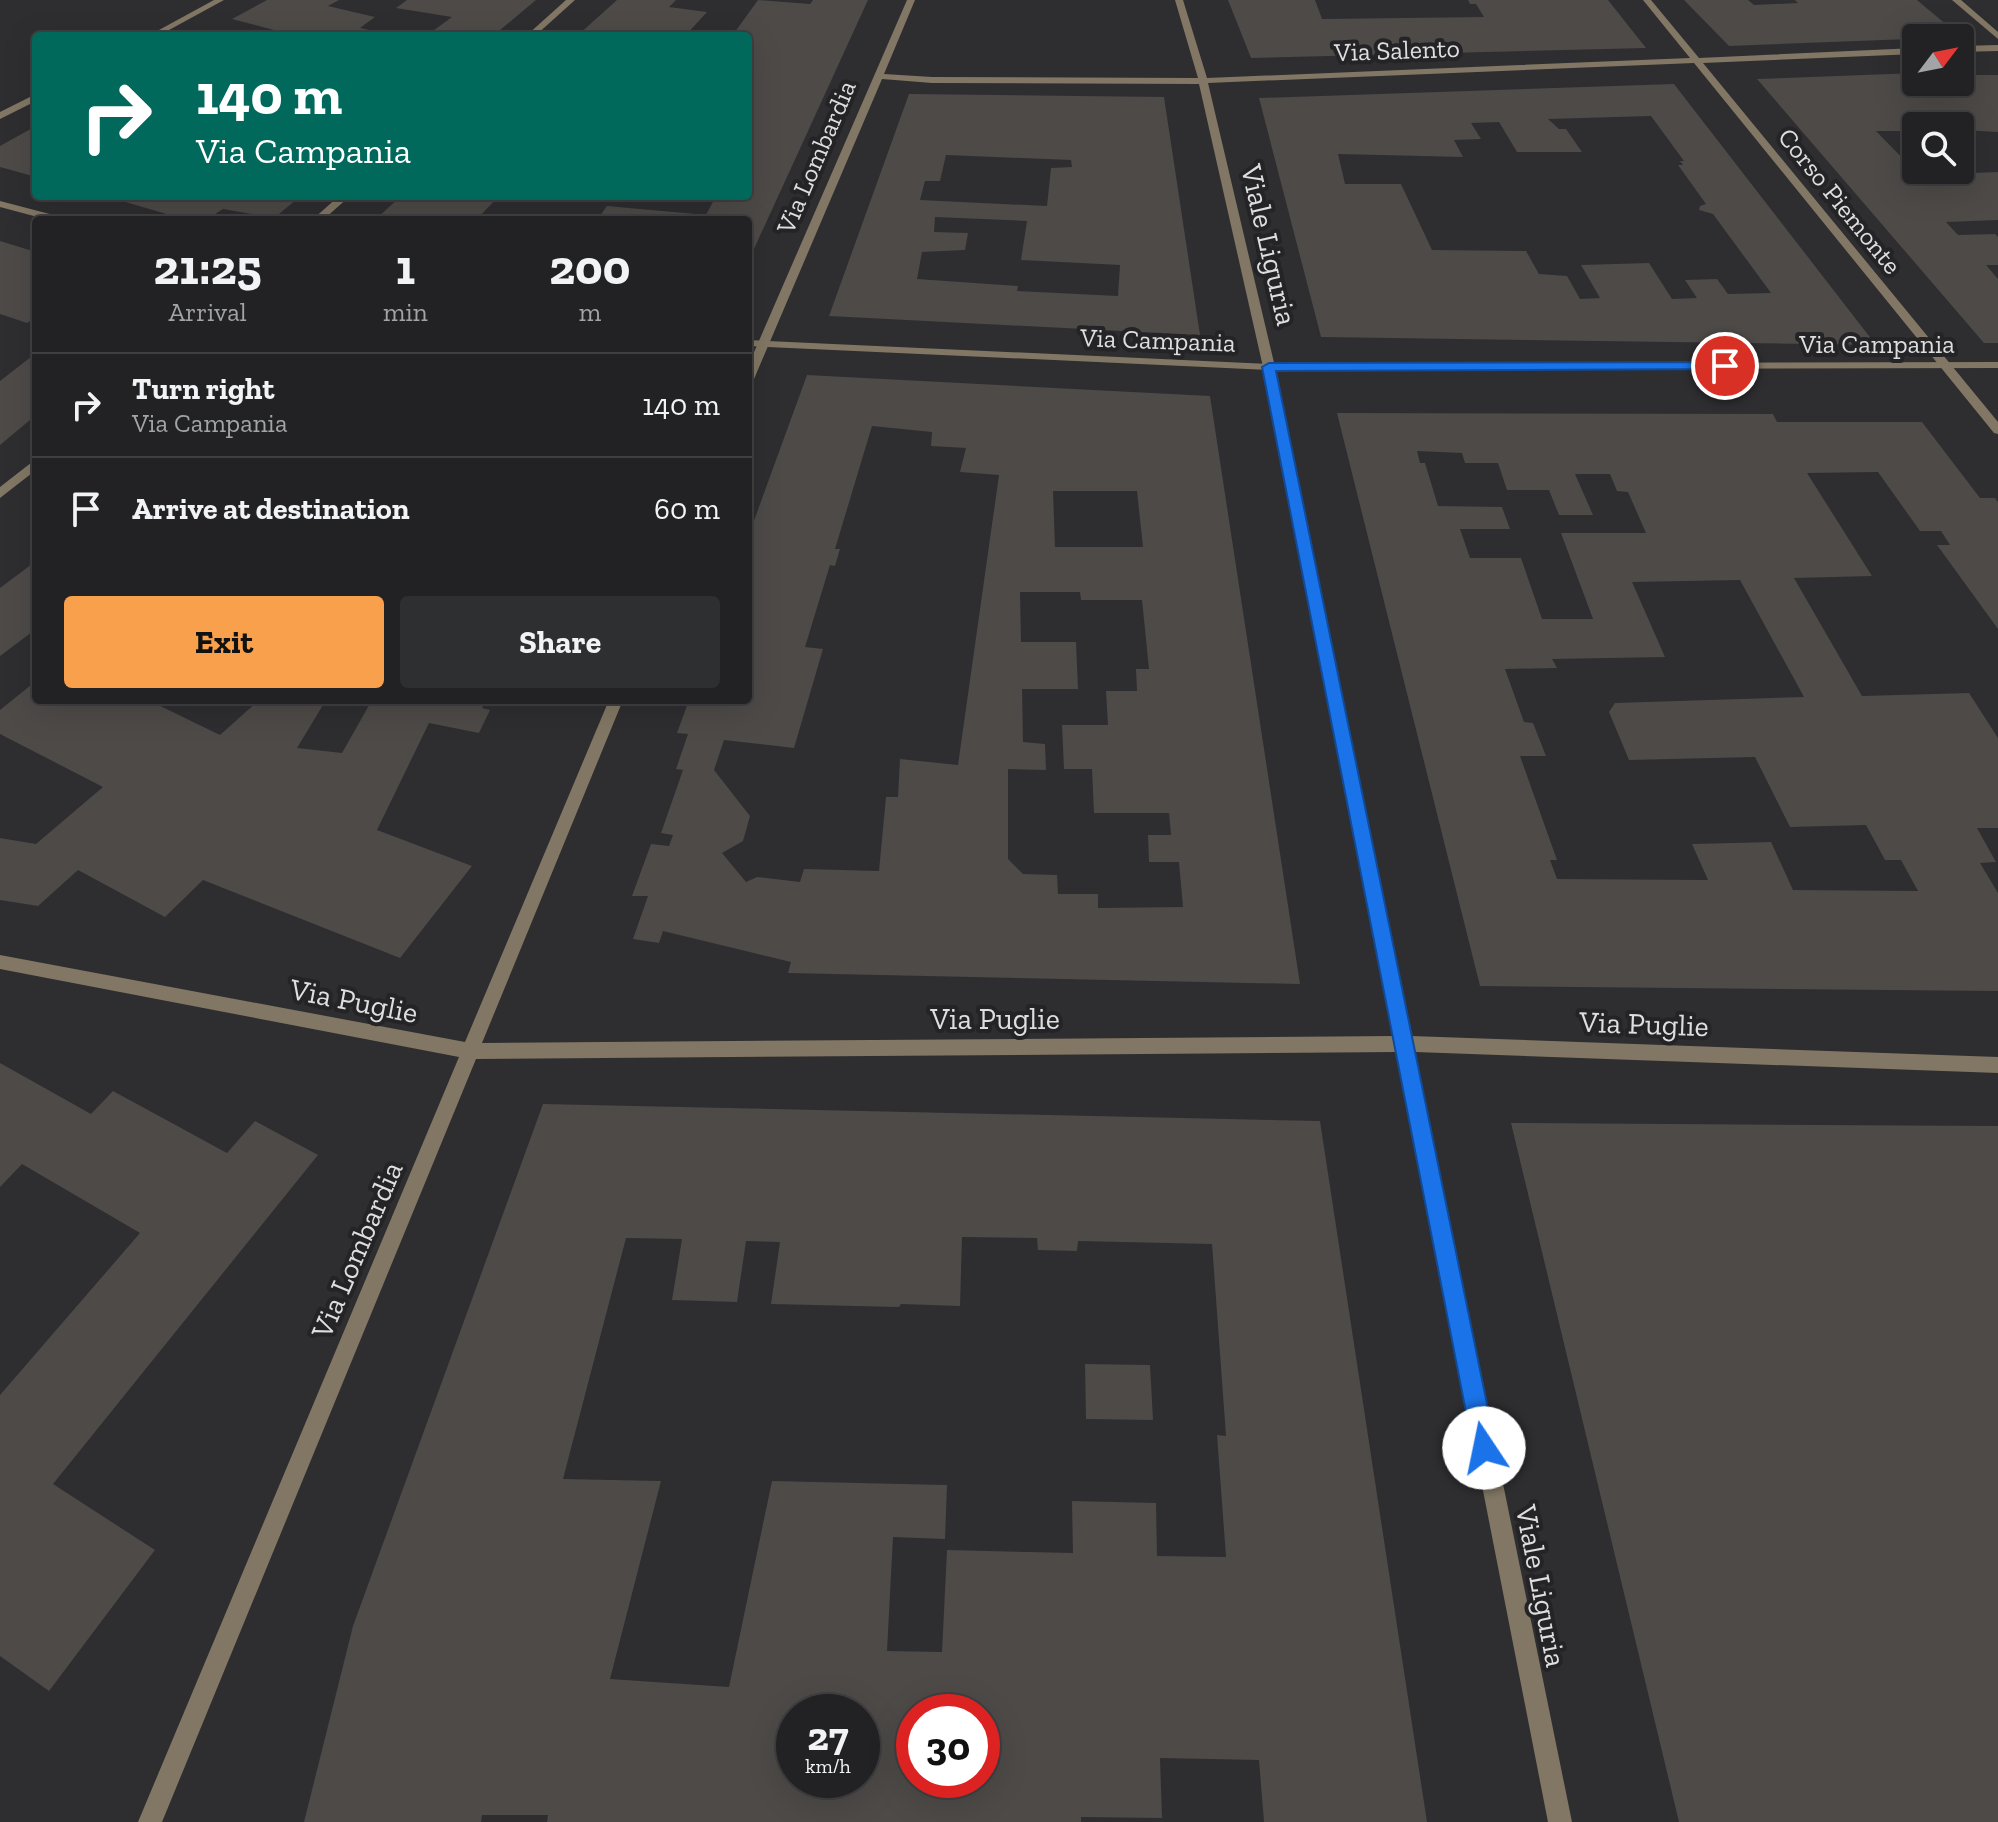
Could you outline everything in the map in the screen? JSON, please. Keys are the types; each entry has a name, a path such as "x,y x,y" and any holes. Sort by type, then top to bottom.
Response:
{"street":[{"path":"160,32 220,0"},
{"path":"535,32 571,0"},
{"name":"Via Lombardia","path":"752,369 911,0"},
{"name":"Viale Liguria","path":"1179,0 1203,81 1269,367 1560,1822"},
{"name":"Corso Piemonte","path":"1647,0 1998,430"},
{"path":"1956,0 1998,36"},
{"path":"1974,49 1998,48"},
{"name":"Via Salento","path":"879,76 932,80 1203,81 1902,52"},
{"path":"0,116 32,99"},
{"path":"322,216 340,200"},
{"path":"0,204 46,216"},
{"name":"Via Campania","path":"752,344 1269,367 1998,365"},
{"path":"0,494 32,466"},
{"name":"Via Lombardia","path":"150,1822 614,704"},
{"name":"Via Puglie","path":"0,962 470,1051 1403,1044 1998,1065"}],"building":[{"path":"267,0 339,0 328,6 375,17 360,28 378,32 282,32 232,19"},
{"path":"407,0 536,0 498,32 431,32 452,17 396,8"},
{"path":"617,0 676,0 669,7 707,12 689,32 581,32"},
{"path":"758,0 810,4 813,0 868,0 752,253 752,216 600,216 607,206 706,215 714,200 752,200 752,32 735,32"},
{"path":"1228,0 1315,0 1322,19 1484,17 1476,4 1470,4 1468,0 1608,0 1646,48 1251,58"},
{"path":"1684,0 1748,0 1754,5 1798,3 1795,0 1917,0 1946,24 1902,24 1902,39 1729,46"},
{"path":"1902,74 1902,96 1974,96 1974,75 1998,75 1998,132 1974,131 1974,112 1902,112 1902,131 1876,131 1902,158 1902,184 1974,184 1974,173 1998,172 1998,220 1946,222 1958,235 1995,234 1998,237 1998,265 1986,265 1998,279 1998,343 1984,343 1757,79"},
{"path":"1674,84 1876,345 1321,337 1259,98","holes":["1651,116 1684,161 1680,161 1683,165 1678,165 1706,204 1699,210 1713,214 1771,293 1728,294 1717,279 1685,280 1697,298 1672,299 1649,263 1581,265 1600,298 1580,299 1567,276 1539,274 1526,251 1432,250 1401,184 1345,184 1338,154 1463,157 1454,140 1481,139 1471,123 1499,122 1517,152 1582,152 1566,129 1559,129 1548,119"]},
{"path":"909,94 1164,97 1200,335 829,316","holes":["946,155 1071,160 1072,167 1051,168 1047,206 920,200 925,181 940,181","935,217 1027,221 1021,260 1120,265 1118,296 1017,291 1018,286 917,279 922,252 965,250 968,233 934,232"]},
{"path":"32,128 32,176 0,167 0,146"},
{"path":"119,200 296,200 276,216 223,209 212,216 173,216"},
{"path":"397,200 495,200 480,216 379,216"},
{"path":"0,241 32,251 32,320 27,323 0,314"},
{"path":"32,356 32,418 0,445 0,381"},
{"path":"807,375 1210,396 1300,984 788,973 791,962 663,931 659,943 633,939 648,896 632,896 651,844 669,846 673,835 661,833 683,770 676,769 688,734 677,733 688,704 752,704 752,526","holes":["872,426 932,432 931,446 966,448 960,472 999,475 958,765 900,759 898,797 886,797 879,871 804,869 800,882 757,877 746,882 722,853 743,841 750,816 714,770 724,740 794,748 823,649 805,647 830,565 835,566 840,549 835,549","1053,491 1137,491 1143,547 1055,547","1020,592 1080,592 1081,600 1142,600 1149,669 1136,669 1137,691 1106,691 1108,725 1062,725 1064,769 1092,769 1094,813 1169,813 1171,835 1148,835 1149,862 1179,862 1183,907 1098,908 1098,894 1058,894 1057,875 1023,874 1008,859 1008,769 1046,770 1045,744 1023,742 1022,689 1078,689 1076,642 1021,642"]},
{"path":"1337,413 1773,414 1777,422 1922,422 1980,498 1995,498 1998,502 1998,629 1937,545 1950,545 1941,531 1920,531 1878,472 1807,473 1872,576 1794,578 1862,696 1969,693 1998,738 1998,828 1977,828 1996,862 1980,863 1998,893 1998,991 1480,986","holes":["1417,451 1462,453 1465,463 1498,463 1507,490 1549,490 1559,515 1593,515 1575,474 1610,474 1617,491 1628,492 1646,533 1561,533 1593,619 1542,619 1521,558 1470,558 1460,529 1510,529 1502,507 1438,506 1425,463 1420,463","1740,580 1804,697 1615,703 1609,712 1629,760 1755,757 1790,827 1866,825 1885,860 1901,860 1918,891 1793,890 1771,842 1692,844 1708,880 1557,879 1550,860 1557,860 1520,756 1546,756 1533,723 1524,722 1505,669 1557,668 1552,659 1665,657 1632,582"]},
{"path":"32,564 32,632 0,656 0,588"},
{"path":"32,684 32,704 156,704 220,735 255,704 324,704 297,748 342,753 370,704 484,704 482,708 490,710 479,733 429,723 377,830 472,866 400,958 203,880 165,917 78,870 38,906 0,900 0,838 36,844 103,787 0,734 0,710"},
{"path":"0,1063 91,1114 113,1091 227,1153 255,1121 318,1155 53,1484 155,1550 49,1691 0,1656 0,1395 140,1233 22,1164 0,1187"},
{"path":"543,1104 1320,1121 1427,1822 1264,1822 1259,1760 1160,1758 1162,1818 1081,1817 1081,1822 547,1822 548,1815 482,1815 481,1822 304,1822 353,1626","holes":["962,1237 1037,1238 1038,1250 1077,1251 1078,1241 1212,1244 1226,1436 1217,1435 1226,1557 1157,1556 1156,1503 1072,1501 1073,1553 947,1550 942,1652 887,1651 893,1537 945,1539 947,1485 772,1481 729,1687 610,1679 661,1481 563,1479 626,1238 682,1239 672,1300 737,1302 746,1241 780,1242 771,1304 899,1307 901,1304 960,1306"]},
{"path":"1511,1123 1998,1126 1998,1822 1679,1822"},
{"path":"1085,1364 1150,1365 1153,1420 1086,1419"}],"route":[{"path":"1484,1448 1269,367 1725,366"}]}
